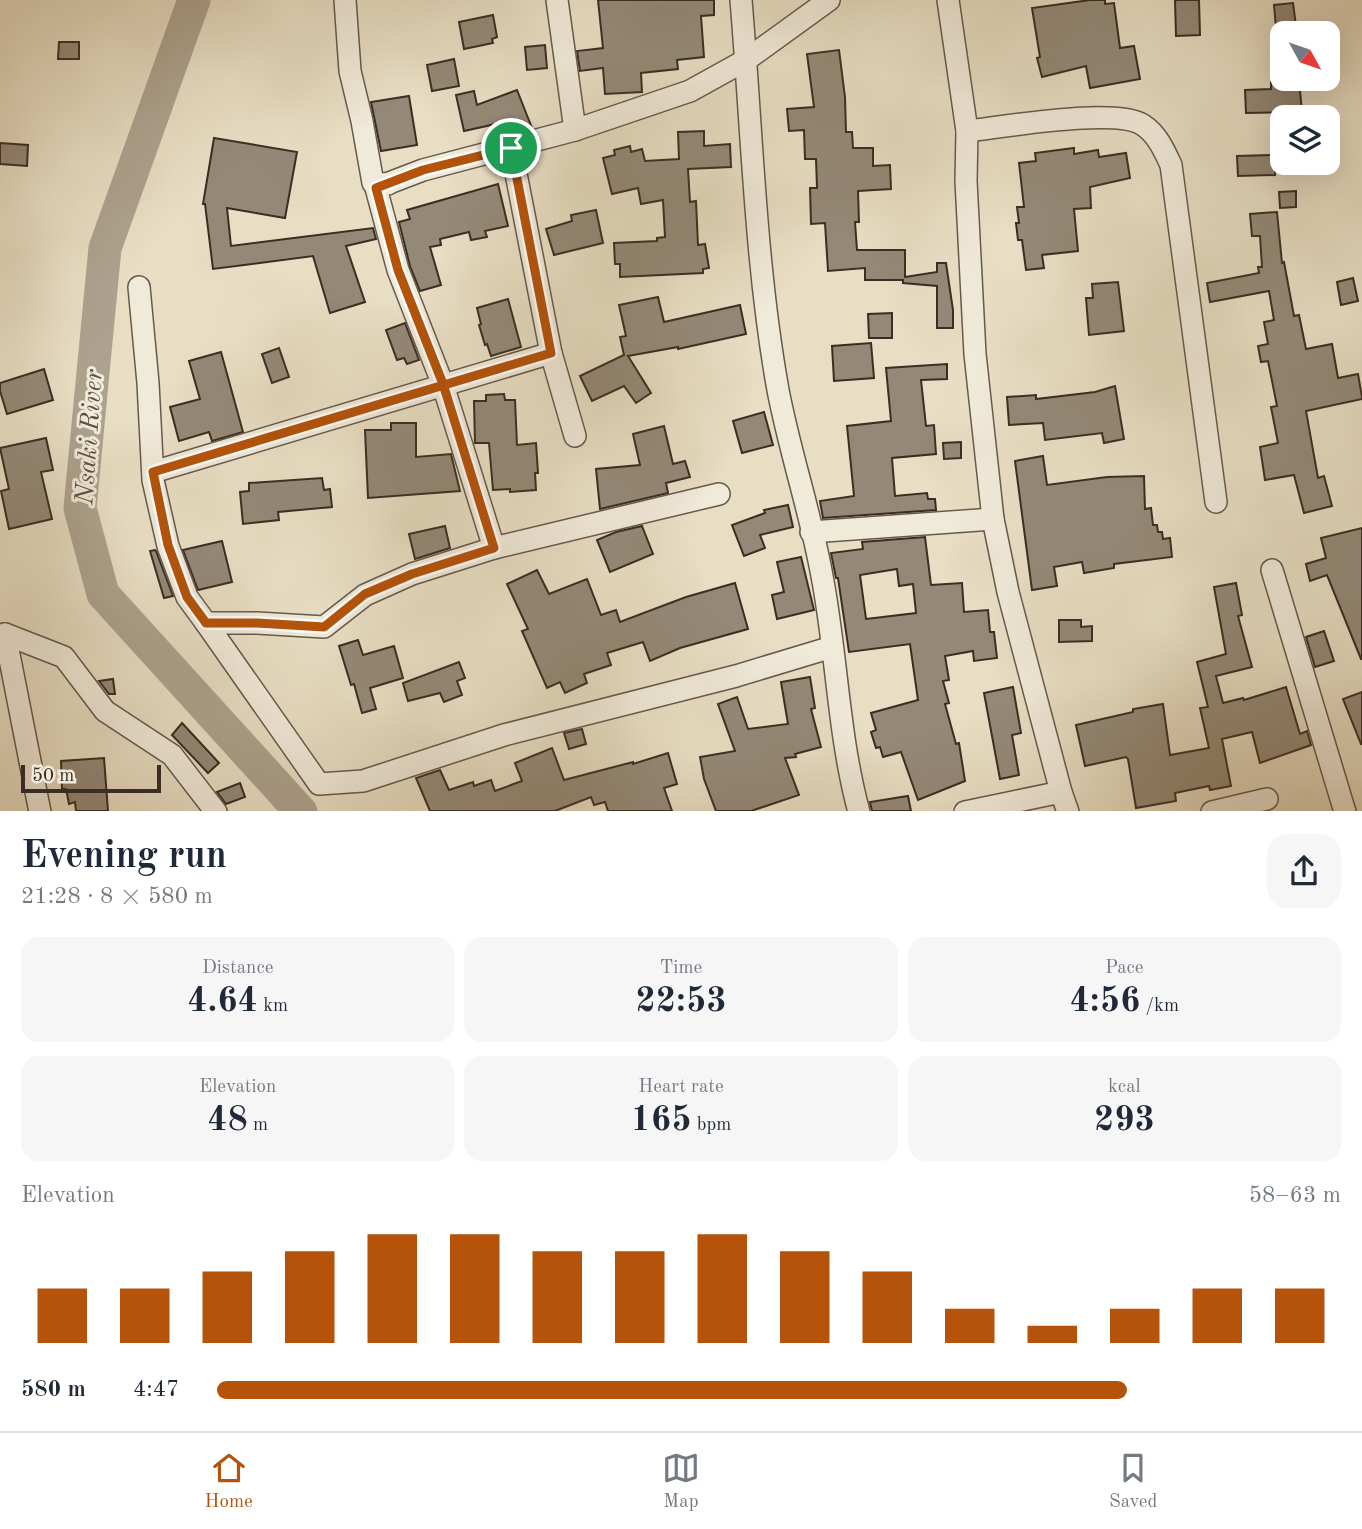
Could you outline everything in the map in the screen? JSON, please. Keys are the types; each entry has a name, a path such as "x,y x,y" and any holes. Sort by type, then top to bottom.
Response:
{"street":[{"path":"345,0 350,71 373,183 388,184"},
{"path":"557,0 575,130"},
{"path":"741,0 752,164 778,391 822,575 846,753 859,811"},
{"path":"494,548 443,384 398,270 376,188 423,170 575,130 690,91 746,60 829,0"},
{"path":"948,0 967,131 966,181 975,354 993,519 1008,592 1065,802 965,811"},
{"path":"967,131 1093,118 1129,119 1144,125 1159,141 1171,164 1216,502"},
{"path":"511,148 551,353 575,436"},
{"path":"139,287 153,472 168,545 187,597 319,784 363,781 504,735 736,676 832,647"},
{"path":"153,472 551,353"},
{"path":"206,623 324,627 365,594 412,574 494,548 719,494"},
{"path":"811,532 993,519"},
{"path":"1272,570 1345,811"},
{"path":"2,629 40,811"},
{"path":"2,629 64,657 106,711 172,755 216,811"},
{"path":"1213,811 1267,799"}],"building":[{"path":"598,0 714,0 714,15 701,16 704,57 677,60 678,69 641,73 642,92 605,94 603,68 580,71 577,51 603,48"},
{"path":"1105,0 1105,4 1114,3 1120,48 1134,46 1140,79 1090,88 1086,66 1042,77 1037,58 1040,57 1032,8"},
{"path":"1175,0 1199,0 1200,35 1176,36"},
{"path":"1293,3 1295,21 1275,21 1274,5"},
{"path":"493,15 497,37 492,39 493,43 464,49 459,22"},
{"path":"59,42 79,42 79,59 58,59"},
{"path":"545,45 547,68 527,70 525,47"},
{"path":"839,50 846,132 852,132 853,148 873,148 873,166 890,165 891,189 858,191 859,222 855,222 857,250 905,250 905,277 937,272 937,263 946,263 953,328 937,328 937,286 903,283 903,280 865,280 865,268 828,271 825,223 811,224 810,188 817,188 816,159 805,159 804,130 789,131 787,109 814,107 807,54"},
{"path":"454,59 459,86 432,91 427,65"},
{"path":"517,90 532,128 501,136 496,124 464,131 456,95 474,91 477,105"},
{"path":"1245,90 1300,91 1301,105 1270,105 1270,113 1246,113"},
{"path":"409,96 417,145 381,151 371,102"},
{"path":"704,131 704,146 730,144 731,167 688,169 690,202 696,201 698,245 705,244 709,268 703,269 703,273 620,277 620,264 615,264 614,243 657,241 657,238 665,237 663,200 641,204 638,188 612,194 603,158 615,155 614,150 630,146 631,152 642,149 645,161 679,159 678,132"},
{"path":"214,138 297,152 285,218 227,208 231,246 373,228 376,239 346,246 365,302 330,313 313,256 213,269 203,204"},
{"path":"0,143 28,145 27,166 0,164"},
{"path":"1074,148 1074,154 1098,150 1099,157 1126,153 1130,178 1090,187 1091,208 1074,209 1078,251 1042,255 1044,268 1026,270 1022,240 1018,240 1016,223 1019,223 1017,207 1024,207 1019,163 1036,161 1035,153"},
{"path":"1270,155 1270,175 1275,175 1238,176 1237,156"},
{"path":"498,184 508,226 485,231 487,237 471,240 469,232 440,239 441,245 430,247 441,285 420,291 410,266 399,222 410,219 407,210"},
{"path":"1296,191 1296,207 1280,208 1279,192"},
{"path":"596,210 603,243 554,255 546,229 572,221 571,215"},
{"path":"1277,212 1282,263 1284,262 1294,316 1299,315 1306,349 1332,344 1338,378 1358,374 1362,397 1306,411 1318,478 1324,476 1332,506 1304,513 1294,475 1265,480 1260,447 1278,443 1271,407 1277,406 1268,361 1261,362 1258,346 1268,344 1264,322 1274,320 1269,291 1210,302 1207,283 1259,273 1258,267 1262,267 1260,236 1252,236 1250,214"},
{"path":"1353,278 1358,301 1341,305 1337,282"},
{"path":"1118,282 1124,331 1089,335 1086,298 1093,298 1092,284"},
{"path":"658,297 664,322 740,305 746,334 678,349 628,356 651,393 636,403 624,386 592,401 580,376 624,355 620,337 626,336 619,305"},
{"path":"508,299 521,347 491,356 479,325 481,324 477,308"},
{"path":"892,313 892,338 869,338 868,314"},
{"path":"405,323 419,360 407,364 404,358 397,360 386,330"},
{"path":"871,343 874,378 834,381 832,346"},
{"path":"279,348 289,377 272,383 262,354"},
{"path":"221,352 243,432 212,441 209,432 179,441 170,407 200,399 189,361"},
{"path":"947,364 947,379 921,380 926,426 934,425 936,454 892,458 895,496 927,493 928,499 935,499 936,510 823,518 820,501 854,496 847,426 891,421 886,368"},
{"path":"44,369 53,400 7,414 0,383"},
{"path":"1115,386 1124,439 1104,443 1102,433 1045,440 1043,423 1009,425 1007,397 1036,395 1036,399 1095,392"},
{"path":"504,394 505,400 515,400 517,445 536,443 536,490 493,490 489,443 475,443 474,401 486,401 486,395"},
{"path":"764,412 773,445 742,453 733,421"},
{"path":"391,423 416,423 416,457 451,454 460,491 368,498 365,430 391,430"},
{"path":"664,426 673,464 685,461 690,477 666,483 668,493 600,509 596,469 640,465 633,434"},
{"path":"46,438 53,470 41,472 52,519 9,529 1,491 9,489 0,448"},
{"path":"961,442 961,458 944,459 943,443"},
{"path":"1043,456 1047,485 1107,477 1144,476 1145,509 1151,508 1153,525 1157,525 1158,532 1162,532 1163,539 1170,538 1172,557 1114,564 1114,568 1084,573 1082,562 1054,567 1057,586 1032,590 1015,461"},
{"path":"322,478 324,490 330,489 332,507 278,512 279,520 243,524 240,492 249,491 249,483"},
{"path":"788,505 793,527 760,535 765,548 744,556 732,525 765,513 764,510"},
{"path":"445,526 450,548 415,559 409,534"},
{"path":"642,526 653,554 610,572 597,540"},
{"path":"1362,528 1361,659 1327,575 1310,581 1306,564 1326,558 1321,538"},
{"path":"925,537 931,585 962,583 964,612 988,610 990,632 994,632 997,658 974,661 973,651 945,656 949,680 943,681 949,703 945,704 956,744 959,743 965,781 918,800 901,752 883,757 880,747 876,748 871,732 876,730 871,713 918,700 910,644 849,652 838,578 831,553 863,549 862,542","holes":["897,569 899,586 913,584 916,613 866,619 860,575"]},
{"path":"222,541 232,582 198,590 183,550"},
{"path":"155,550 173,596 164,598 150,551"},
{"path":"801,557 814,610 777,619 772,595 784,592 777,562"},
{"path":"537,570 549,594 587,579 601,615 616,610 620,622 686,597 735,583 748,629 680,648 650,661 643,642 607,653 611,665 584,674 587,683 565,693 560,682 547,688 522,631 528,629 507,584"},
{"path":"1236,583 1242,615 1238,616 1252,667 1216,676 1223,703 1243,698 1244,700 1286,687 1300,734 1307,731 1311,745 1260,763 1252,732 1222,739 1231,786 1210,790 1209,786 1175,793 1176,801 1136,808 1128,759 1126,757 1085,766 1076,725 1133,712 1133,709 1163,704 1170,755 1209,748 1200,708 1208,707 1197,662 1226,654 1214,587"},
{"path":"1059,620 1081,620 1081,627 1092,626 1092,641 1059,642"},
{"path":"1324,631 1334,661 1315,667 1306,637"},
{"path":"358,640 363,655 394,646 403,678 370,688 376,709 362,713 339,646"},
{"path":"459,662 465,678 457,681 462,695 444,702 440,693 408,701 403,683"},
{"path":"810,677 815,708 811,709 821,747 795,754 796,757 785,758 799,795 751,811 716,811 704,779 700,757 735,751 718,704 737,697 748,729 788,724 781,682"},
{"path":"113,679 115,694 109,694 99,681"},
{"path":"1013,687 1021,733 1012,735 1019,775 1000,779 984,693"},
{"path":"1362,692 1362,744 1361,744 1343,699"},
{"path":"182,723 219,763 208,773 172,735"},
{"path":"582,729 586,744 569,749 564,733"},
{"path":"552,748 564,780 668,753 677,784 664,788 672,811 608,811 605,802 594,805 591,797 555,811 430,811 416,778 440,770 449,790 473,782 474,786 491,780 495,791 522,781 515,763"},
{"path":"104,758 108,811 76,811 75,802 69,804 66,789 62,789 61,761"},
{"path":"240,783 245,797 226,804 217,792"},
{"path":"908,796 911,811 872,811 870,802"}],"waterway":[{"name":"Nsaki River","path":"194,0 105,248 80,508 103,594 300,811"}],"route":[{"path":"511,148 423,170 376,188 398,270 443,384 494,548 412,574 365,594 324,627 206,623 187,597 168,545 153,472 366,410 443,384 551,353 511,148"}]}
